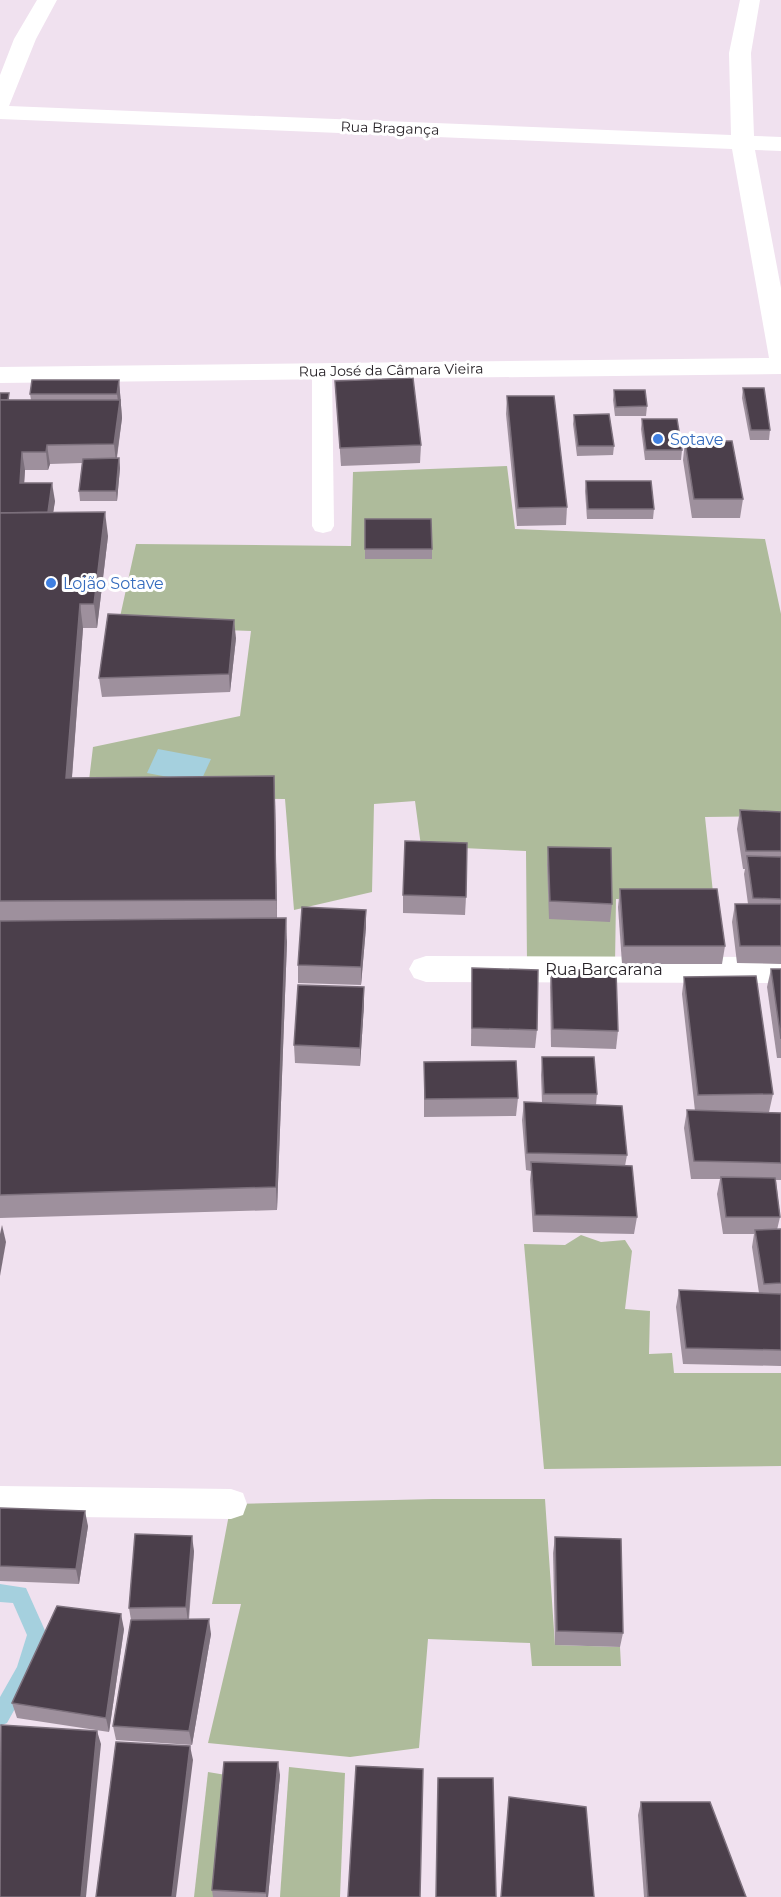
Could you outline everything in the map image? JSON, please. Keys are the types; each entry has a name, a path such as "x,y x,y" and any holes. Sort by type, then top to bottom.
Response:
{"street":[{"path":"0,102 25,39 47,0"},
{"path":"750,0 740,53 742,144 781,357"},
{"name":"Rua Bragança","path":"0,111 781,144"},
{"name":"Rua José da Câmara Vieira","path":"0,375 781,366"},
{"name":"Rua Barcarana","path":"426,969 781,970"}],"lane":[{"path":"322,371 323,526"},
{"path":"0,1500 231,1504"}],"green space":[{"path":"507,466 515,529 765,539 781,614 781,816 705,817 714,902 616,899 615,964 527,963 526,851 421,846 415,801 374,804 372,892 294,910 285,799 87,797 93,747 240,716 251,631 118,626 136,544 351,546 353,472"},
{"path":"581,1235 601,1242 625,1240 632,1251 625,1309 650,1311 649,1354 672,1353 674,1373 781,1373 781,1466 544,1469 524,1244 565,1245"},
{"path":"545,1499 555,1645 620,1647 621,1666 532,1666 530,1643 428,1639 419,1748 350,1757 208,1743 241,1604 212,1604 231,1504"},
{"path":"289,1767 345,1773 340,1897 280,1897"},
{"path":"208,1772 226,1775 214,1897 194,1897"}],"water":[{"path":"158,749 211,759 200,783 147,773"}],"building":[{"path":"413,378 421,445 340,448 335,381"},
{"path":"32,380 119,380 117,394 30,394"},
{"path":"743,388 764,388 770,430 751,430"},
{"path":"614,390 645,390 647,406 616,407"},
{"path":"0,393 9,393 8,400 0,400"},
{"path":"507,396 554,396 567,507 518,508"},
{"path":"0,400 120,400 114,444 47,445 46,452 22,452 20,483 52,483 48,512 0,513"},
{"path":"609,414 614,446 578,446 574,415"},
{"path":"642,419 677,419 682,450 646,450"},
{"path":"685,441 732,441 743,499 694,499"},
{"path":"119,458 116,491 79,491 83,459"},
{"path":"586,481 651,481 654,509 588,509"},
{"path":"105,512 94,604 80,604 66,778 274,776 276,900 0,901 0,513"},
{"path":"365,519 431,519 432,549 365,549"},
{"path":"108,614 234,620 229,674 99,678"},
{"path":"740,810 781,812 781,851 746,851"},
{"path":"405,841 467,843 466,897 403,895"},
{"path":"548,847 611,848 612,904 550,901"},
{"path":"747,856 781,857 781,899 753,898"},
{"path":"620,889 717,889 725,946 624,946"},
{"path":"735,904 781,904 781,946 740,946"},
{"path":"302,907 366,910 361,967 298,965"},
{"path":"286,918 276,1187 0,1195 0,921"},
{"path":"472,968 538,970 537,1030 472,1028"},
{"path":"551,969 616,971 618,1031 553,1029"},
{"path":"771,969 781,969 781,1039"},
{"path":"756,976 773,1094 698,1095 684,977"},
{"path":"298,985 364,987 360,1048 294,1045"},
{"path":"542,1057 594,1057 597,1094 544,1094"},
{"path":"516,1061 518,1098 425,1099 424,1062"},
{"path":"524,1102 622,1106 627,1155 527,1153"},
{"path":"687,1110 781,1113 781,1163 694,1161"},
{"path":"531,1162 632,1166 637,1217 535,1215"},
{"path":"721,1177 775,1178 780,1217 726,1217"},
{"path":"781,1229 781,1283 764,1284 755,1230"},
{"path":"679,1290 781,1294 781,1350 686,1348"},
{"path":"0,1508 85,1511 76,1569 0,1566"},
{"path":"135,1534 192,1536 186,1607 129,1608"},
{"path":"555,1537 621,1539 623,1633 557,1631"},
{"path":"57,1606 121,1614 106,1718 12,1703"},
{"path":"209,1619 189,1731 113,1726 131,1620"},
{"path":"1,1725 97,1731 81,1897 0,1897"},
{"path":"116,1742 190,1746 172,1897 96,1897"},
{"path":"224,1762 278,1762 266,1893 212,1890"},
{"path":"356,1766 423,1769 420,1897 348,1897"},
{"path":"438,1778 493,1778 496,1897 436,1897"},
{"path":"509,1797 586,1807 594,1897 501,1897"},
{"path":"641,1802 710,1802 746,1897 648,1897"}],"waterway":[{"path":"0,1593 19,1594 37,1635 25,1671 0,1716"}],"place":[{"name":"Sotave","path":"658,439"},
{"name":"Lojão Sotave","path":"51,583"}]}
